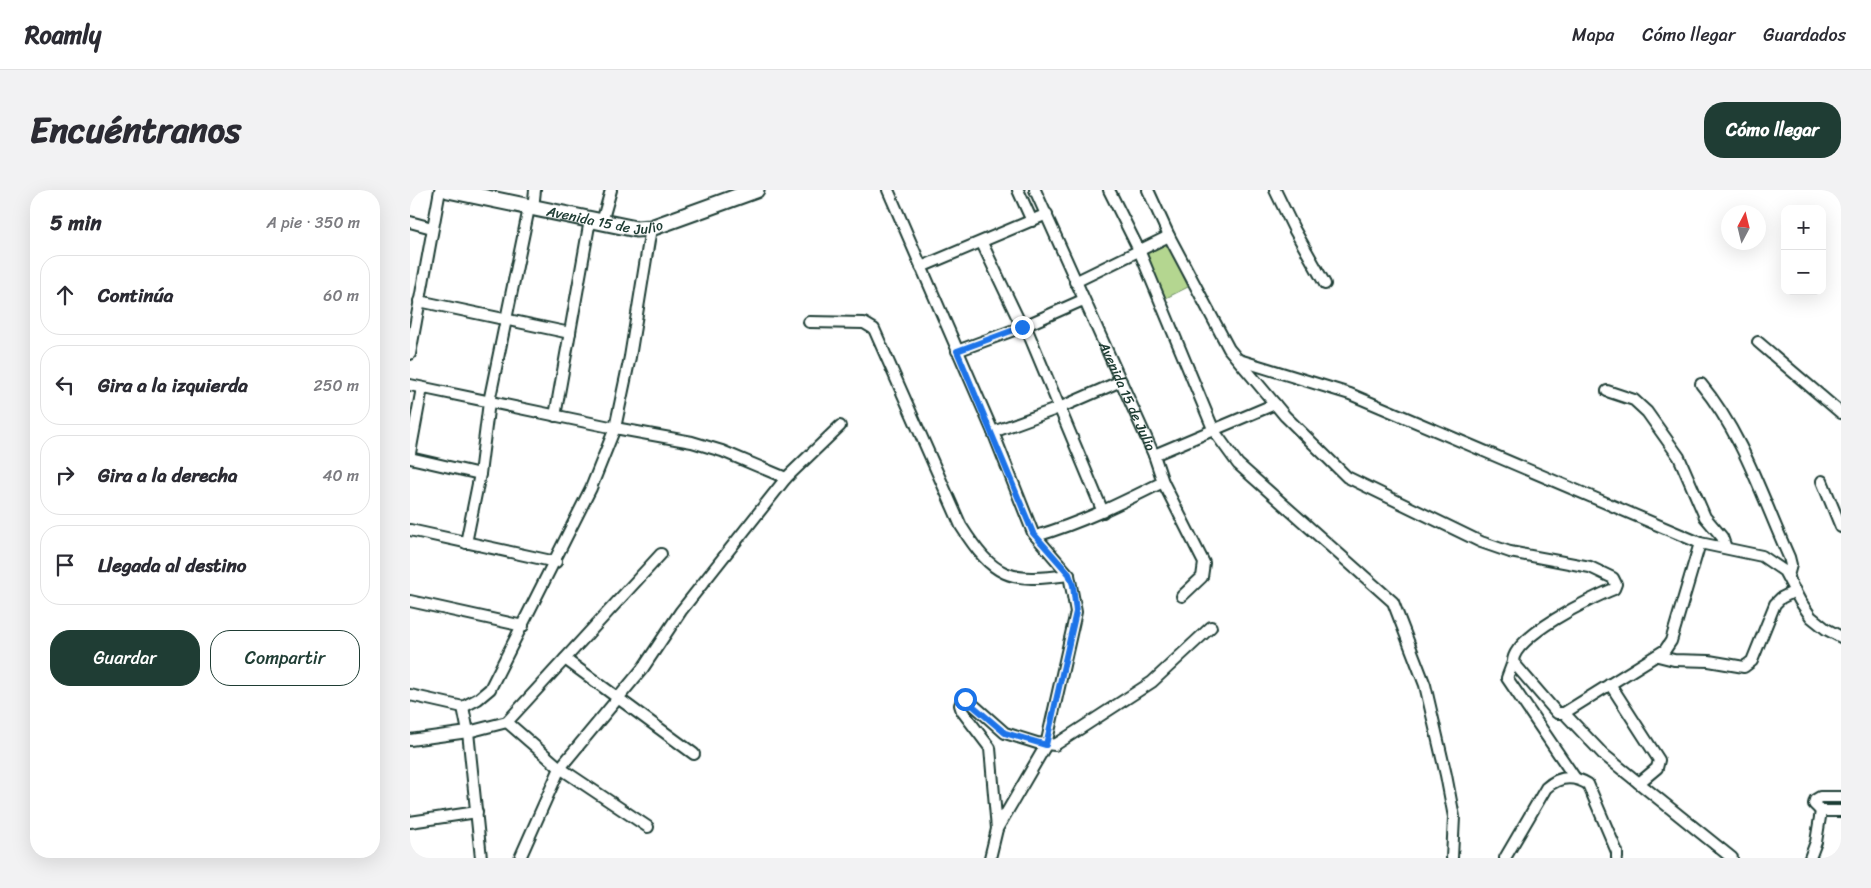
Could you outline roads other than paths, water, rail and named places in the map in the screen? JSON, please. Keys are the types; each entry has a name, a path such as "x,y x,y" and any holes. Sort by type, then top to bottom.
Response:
{"street":[{"path":"410,354 440,190"},
{"name":"Avenida 15 de Julio","path":"448,190 636,228 651,228 756,190"},
{"path":"466,543 480,474 489,402 505,319 535,190"},
{"path":"555,416 570,333 596,221 610,190"},
{"path":"888,190 1036,536 1069,574 1076,612 1046,745 997,829 990,858"},
{"path":"1018,190 1032,221"},
{"name":"Avenida 15 de Julio","path":"1035,190 1154,455 1163,482 1204,563 1202,577 1182,596"},
{"path":"1109,190 1139,250 1214,431 1238,464 1393,602 1425,685 1446,775 1454,817 1452,858"},
{"path":"1148,190 1169,236 1221,337 1275,404 1347,477 1481,542 1510,552 1590,567 1613,578 1616,584 1614,589 1575,606 1526,642 1514,655 1507,678 1575,778"},
{"path":"1275,190 1294,229 1325,284"},
{"path":"921,267 982,243 1047,214"},
{"path":"410,222 432,228"},
{"path":"410,695 463,708 478,699 490,688 556,562 591,488 615,428 630,357 651,228"},
{"path":"1075,282 1169,236"},
{"path":"982,243 1023,326 1103,512"},
{"path":"957,351 1023,326 1083,300"},
{"path":"419,301 570,333"},
{"path":"809,322 864,323 874,329 961,526 974,547 990,565 998,571 1019,577 1038,579 1069,574"},
{"path":"1758,342 1841,412"},
{"path":"1238,360 1350,394 1700,543 1762,556 1778,565 1788,576 1811,617 1826,629 1841,637"},
{"path":"993,432 1059,408 1121,380"},
{"path":"1701,384 1721,408 1740,443 1789,557 1788,576"},
{"path":"410,385 555,416 692,442 722,451 786,478"},
{"path":"410,453 422,388"},
{"path":"1607,391 1634,400 1647,412 1679,458 1704,517 1722,537 1726,548"},
{"path":"1154,455 1275,404"},
{"path":"520,858 560,768 643,668 681,611 786,478 840,426"},
{"path":"410,458 480,474"},
{"path":"1822,481 1841,527"},
{"path":"1036,536 1069,526 1103,512 1163,482"},
{"path":"410,530 556,562"},
{"path":"1513,662 1557,713 1564,713 1658,656 1671,641 1700,543"},
{"path":"410,740 468,732 507,722 662,554"},
{"path":"1658,656 1674,660 1708,661 1740,667 1748,666 1752,661 1776,604 1785,595 1795,591"},
{"path":"410,601 522,626"},
{"path":"997,829 990,748 962,711 961,701 969,701 1005,733 1046,745 1060,743 1152,682 1211,627"},
{"path":"565,659 694,754"},
{"path":"1610,684 1659,760 1657,768 1640,783"},
{"path":"463,708 468,732 481,858"},
{"path":"1564,713 1603,754 1732,858"},
{"path":"507,722 560,768 648,827"},
{"path":"1505,858 1546,788 1560,778 1575,778 1588,784 1617,852 1617,858"},
{"path":"1841,796 1817,798 1814,806 1821,810 1841,811"},
{"path":"1810,858 1816,842 1821,810"},
{"path":"410,822 477,812"}]}
